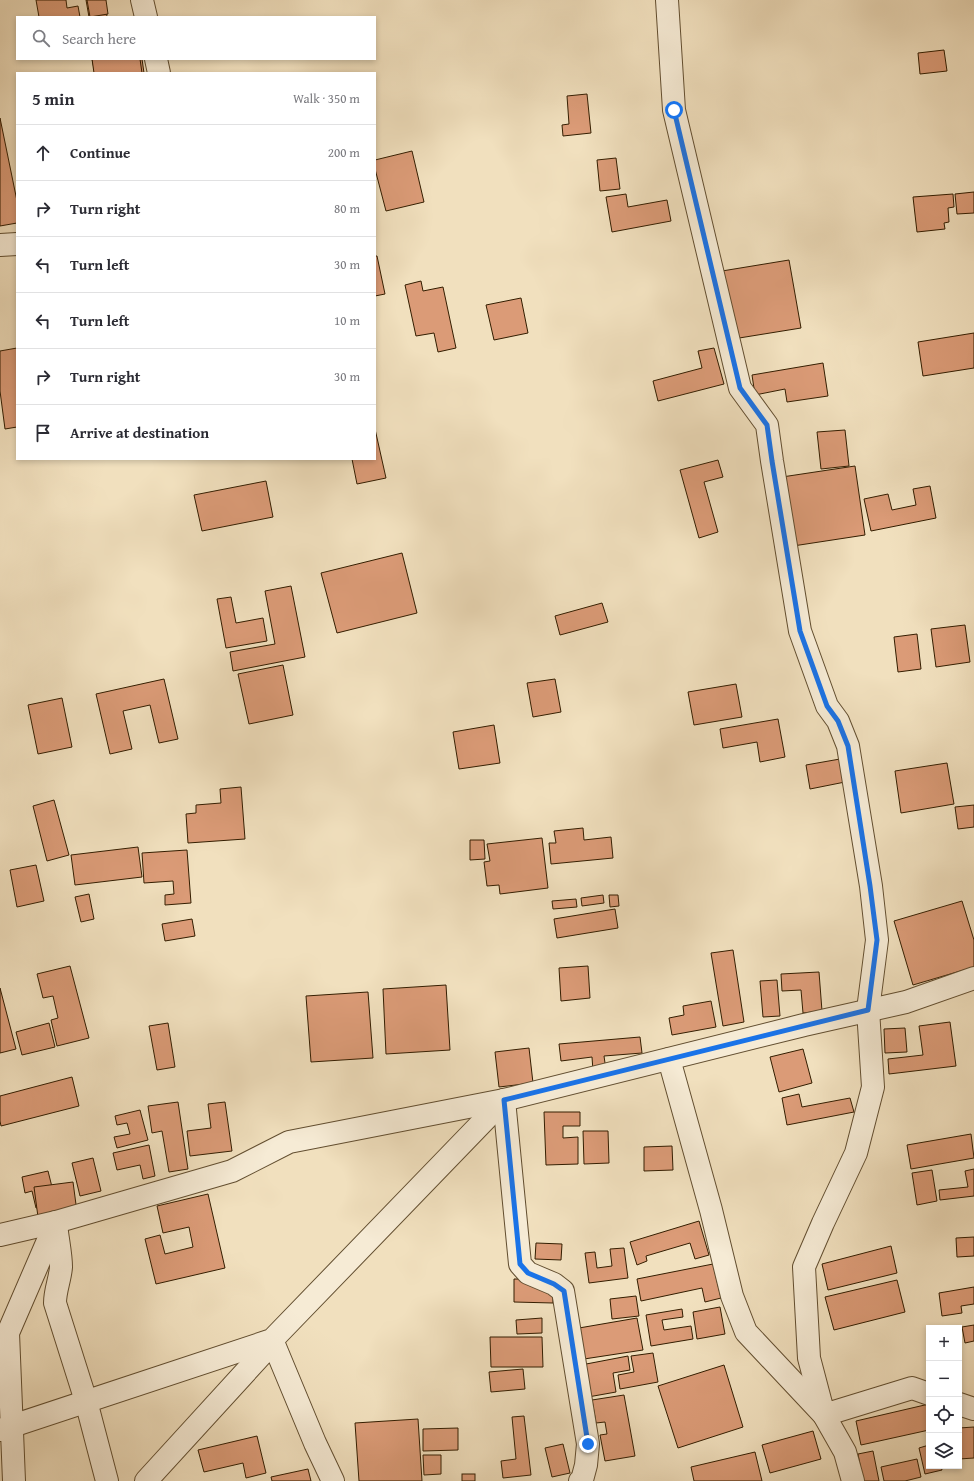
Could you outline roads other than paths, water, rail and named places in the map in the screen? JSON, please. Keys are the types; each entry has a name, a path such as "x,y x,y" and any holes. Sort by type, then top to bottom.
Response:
{"street":[{"path":"142,0 146,16"},
{"path":"667,0 674,110 740,388 767,425 800,631 827,706 838,721 848,746 877,940 868,1010 873,1087 856,1153 804,1267 809,1358 824,1415"},
{"path":"156,60 159,72"},
{"path":"0,245 16,244"},
{"path":"0,1235 56,1222 232,1171 289,1142 504,1100 868,1010 906,1002 974,978"},
{"path":"669,1059 711,1210 732,1296 746,1332 824,1415 845,1452 853,1481"},
{"path":"6,1428 272,1340 504,1100"},
{"path":"504,1100 520,1264 528,1273 554,1284 564,1291 588,1444 586,1466 582,1480 580,1481"},
{"path":"56,1222 61,1265 59,1284 55,1292 55,1303 86,1401 108,1481"},
{"path":"14,1481 6,1428 8,1333 56,1222"},
{"path":"146,1481 273,1342 333,1481"},
{"path":"824,1415 912,1388 926,1393"},
{"path":"962,1405 974,1408"}]}
